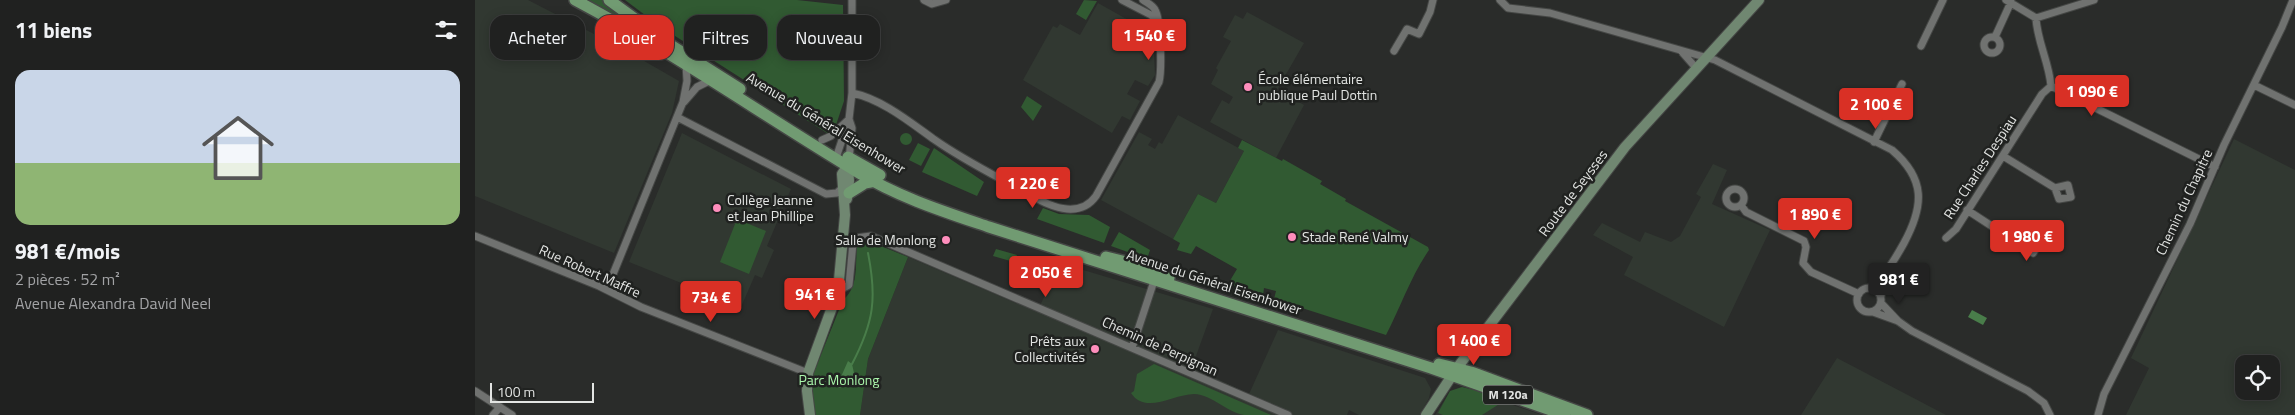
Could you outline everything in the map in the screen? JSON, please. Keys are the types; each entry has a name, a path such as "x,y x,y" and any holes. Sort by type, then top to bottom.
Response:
{"main road":[{"name":"Avenue du Général Eisenhower","path":"575,0 836,154 895,183 960,211 1156,275"},
{"name":"Avenue du Général Eisenhower","path":"609,0 672,46 822,140 836,154"},
{"name":"Route de Seysses","path":"1425,415 1454,372 1625,147 1759,0"},
{"name":"Avenue du Général Eisenhower","path":"849,161 875,181 951,214 1156,275 1211,289 1587,415"},
{"path":"810,415 807,391 808,373 838,291 845,207 842,174 849,161"},
{"path":"845,191 875,181"},
{"name":"Avenue du Général Eisenhower","path":"1454,372 1565,415"}],"street":[{"path":"836,154 849,120 852,93 851,0"},
{"path":"924,0 932,4 946,0"},
{"path":"1122,0 1151,15 1157,21"},
{"path":"852,93 884,107 920,128 952,151 1039,200 1065,209 1087,206 1096,196 1159,82 1160,42 1155,10 1143,0"},
{"path":"1394,51 1407,29 1419,34 1430,12 1433,0"},
{"path":"1500,0 1508,8 1549,13 1707,58 1746,75 1892,150 1904,160 1918,187 1919,203 1914,225 1884,276 1859,294"},
{"path":"1921,46 1943,0"},
{"path":"1995,37 2009,1 2036,18 2094,0"},
{"name":"Chemin du Chapitre","path":"2098,415 2104,394 2190,224 2215,166 2293,0"},
{"path":"2036,18 2037,32 2050,74 2051,86 2215,166"},
{"path":"1682,52 1697,68"},
{"path":"607,289 683,102 687,81 686,64"},
{"path":"683,102 697,87 711,80"},
{"path":"1874,142 1902,84"},
{"path":"2254,85 2295,105"},
{"name":"Rue Charles Despiau","path":"1946,238 1956,229 2042,94 2051,86"},
{"path":"677,118 826,194 837,194 845,191"},
{"path":"822,140 831,136 849,120"},
{"path":"849,120 852,128 849,161"},
{"path":"2003,156 2055,188"},
{"path":"1741,206 1746,212 1804,241 1806,247 1803,263 1811,272 1859,294"},
{"path":"1967,210 2021,245"},
{"name":"Rue Robert Maffre","path":"475,236 607,289 641,307 808,373"},
{"name":"Chemin de Perpignan","path":"838,291 849,285 855,238 871,236 1067,318 1288,415"},
{"path":"1132,348 1156,275"},
{"path":"1873,312 1881,299 1884,276"},
{"path":"1869,288 1878,292 1898,322"},
{"path":"1859,294 1858,304 1860,308 1898,322 1918,335 2028,391 2044,403 2050,415"},
{"path":"475,391 512,415"},
{"path":"493,415 500,407"}],"shaded area":[{"path":"475,0 528,0 557,15 490,15 490,60 585,60 585,29 595,35 595,60 642,60 679,81 672,113 614,253 475,196"},
{"path":"1098,3 1153,34 1155,75 1148,86 1135,80 1127,94 1140,101 1130,120 1122,116 1112,133 1023,80 1053,26 1057,28 1060,24 1080,35"},
{"name":"École élémentaire publique Paul Dottin","path":"1247,12 1304,43 1277,90 1304,105 1276,158 1210,122 1222,100 1229,104 1233,97 1211,84 1218,70 1216,68 1231,41 1223,37 1235,15 1243,19"},
{"path":"1178,115 1244,151 1216,203 1198,194 1173,239 1101,200 1139,132 1152,139 1148,145 1155,149 1159,142 1162,144"},
{"name":"Collège Jeanne et Jean Phillipe","path":"682,133 791,189 767,246 774,250 762,278 755,275 741,307 629,262"},
{"path":"2234,139 2295,170 2295,415 2126,415 2149,368 2131,358"},
{"path":"1713,164 1727,170 1712,204 1770,230 1724,327 1624,275 1633,257 1593,235 1602,223 1640,242 1645,232 1671,242 1680,236 1701,197 1696,194"},
{"path":"908,257 1037,312 1060,263 1213,309 1192,367 1249,394 1278,330 1425,378 1431,389 1429,398 1420,415 1359,415 1349,410 1347,415 860,415 868,359"},
{"path":"1972,310 1987,318 1983,325 1968,317"},
{"path":"1837,358 1946,415 1801,415"},
{"path":"848,361 852,364 854,373 851,384 839,388 827,383 840,379"},
{"path":"1463,388 1542,415 1435,415 1450,392"}],"green space":[{"path":"585,0 602,0 622,15 614,15"},
{"path":"625,0 797,0 843,5 843,15 777,15 777,60 844,60 844,101 836,125 827,133 713,60 767,60 767,15 684,15 684,42 674,35 674,15 645,15"},
{"path":"1084,0 1097,1 1086,20 1076,14"},
{"path":"1027,96 1042,106 1033,121 1021,107"},
{"path":"908,133 911,134 911,144 904,145 901,144 900,137 901,134"},
{"name":"Stade René Valmy","path":"1242,140 1282,161 1283,159 1322,181 1320,184 1346,199 1345,201 1428,247 1429,250 1411,281 1386,335 1274,299 1276,291 1264,288 1263,296 1228,284 1237,269 1196,246 1191,254 1177,250 1180,243 1173,239 1198,194 1216,203 1244,151 1238,148"},
{"path":"918,143 930,149 921,166 909,160"},
{"path":"934,148 984,182 977,196 922,172"},
{"path":"1043,208 1059,214 1089,215 1110,227 1104,243 1037,219"},
{"path":"737,219 766,231 749,274 720,262"},
{"path":"1119,232 1150,250 1147,259 1111,246"},
{"name":"Parc Monlong","path":"866,240 908,257 868,359 860,415 814,415 812,377 843,300 852,289 856,268 857,246 859,242"},
{"path":"996,249 1017,255 1014,262 993,256"},
{"path":"1154,364 1271,415 1244,415 1231,411 1207,397 1194,394 1152,403 1137,399 1131,393 1134,391 1137,374"},
{"path":"1462,387 1496,395 1504,401 1482,415 1443,415 1438,413 1450,391"}],"waterway":[{"path":"852,364 865,335 872,310 873,297 868,253"}],"place":[{"name":"École élémentaire publique Paul Dottin","path":"1248,87"},
{"name":"Collège Jeanne et Jean Phillipe","path":"717,208"},
{"name":"Stade René Valmy","path":"1292,237"},
{"name":"Salle de Monlong","path":"946,240"},
{"name":"Prêts aux Collectivités","path":"1095,349"}]}
